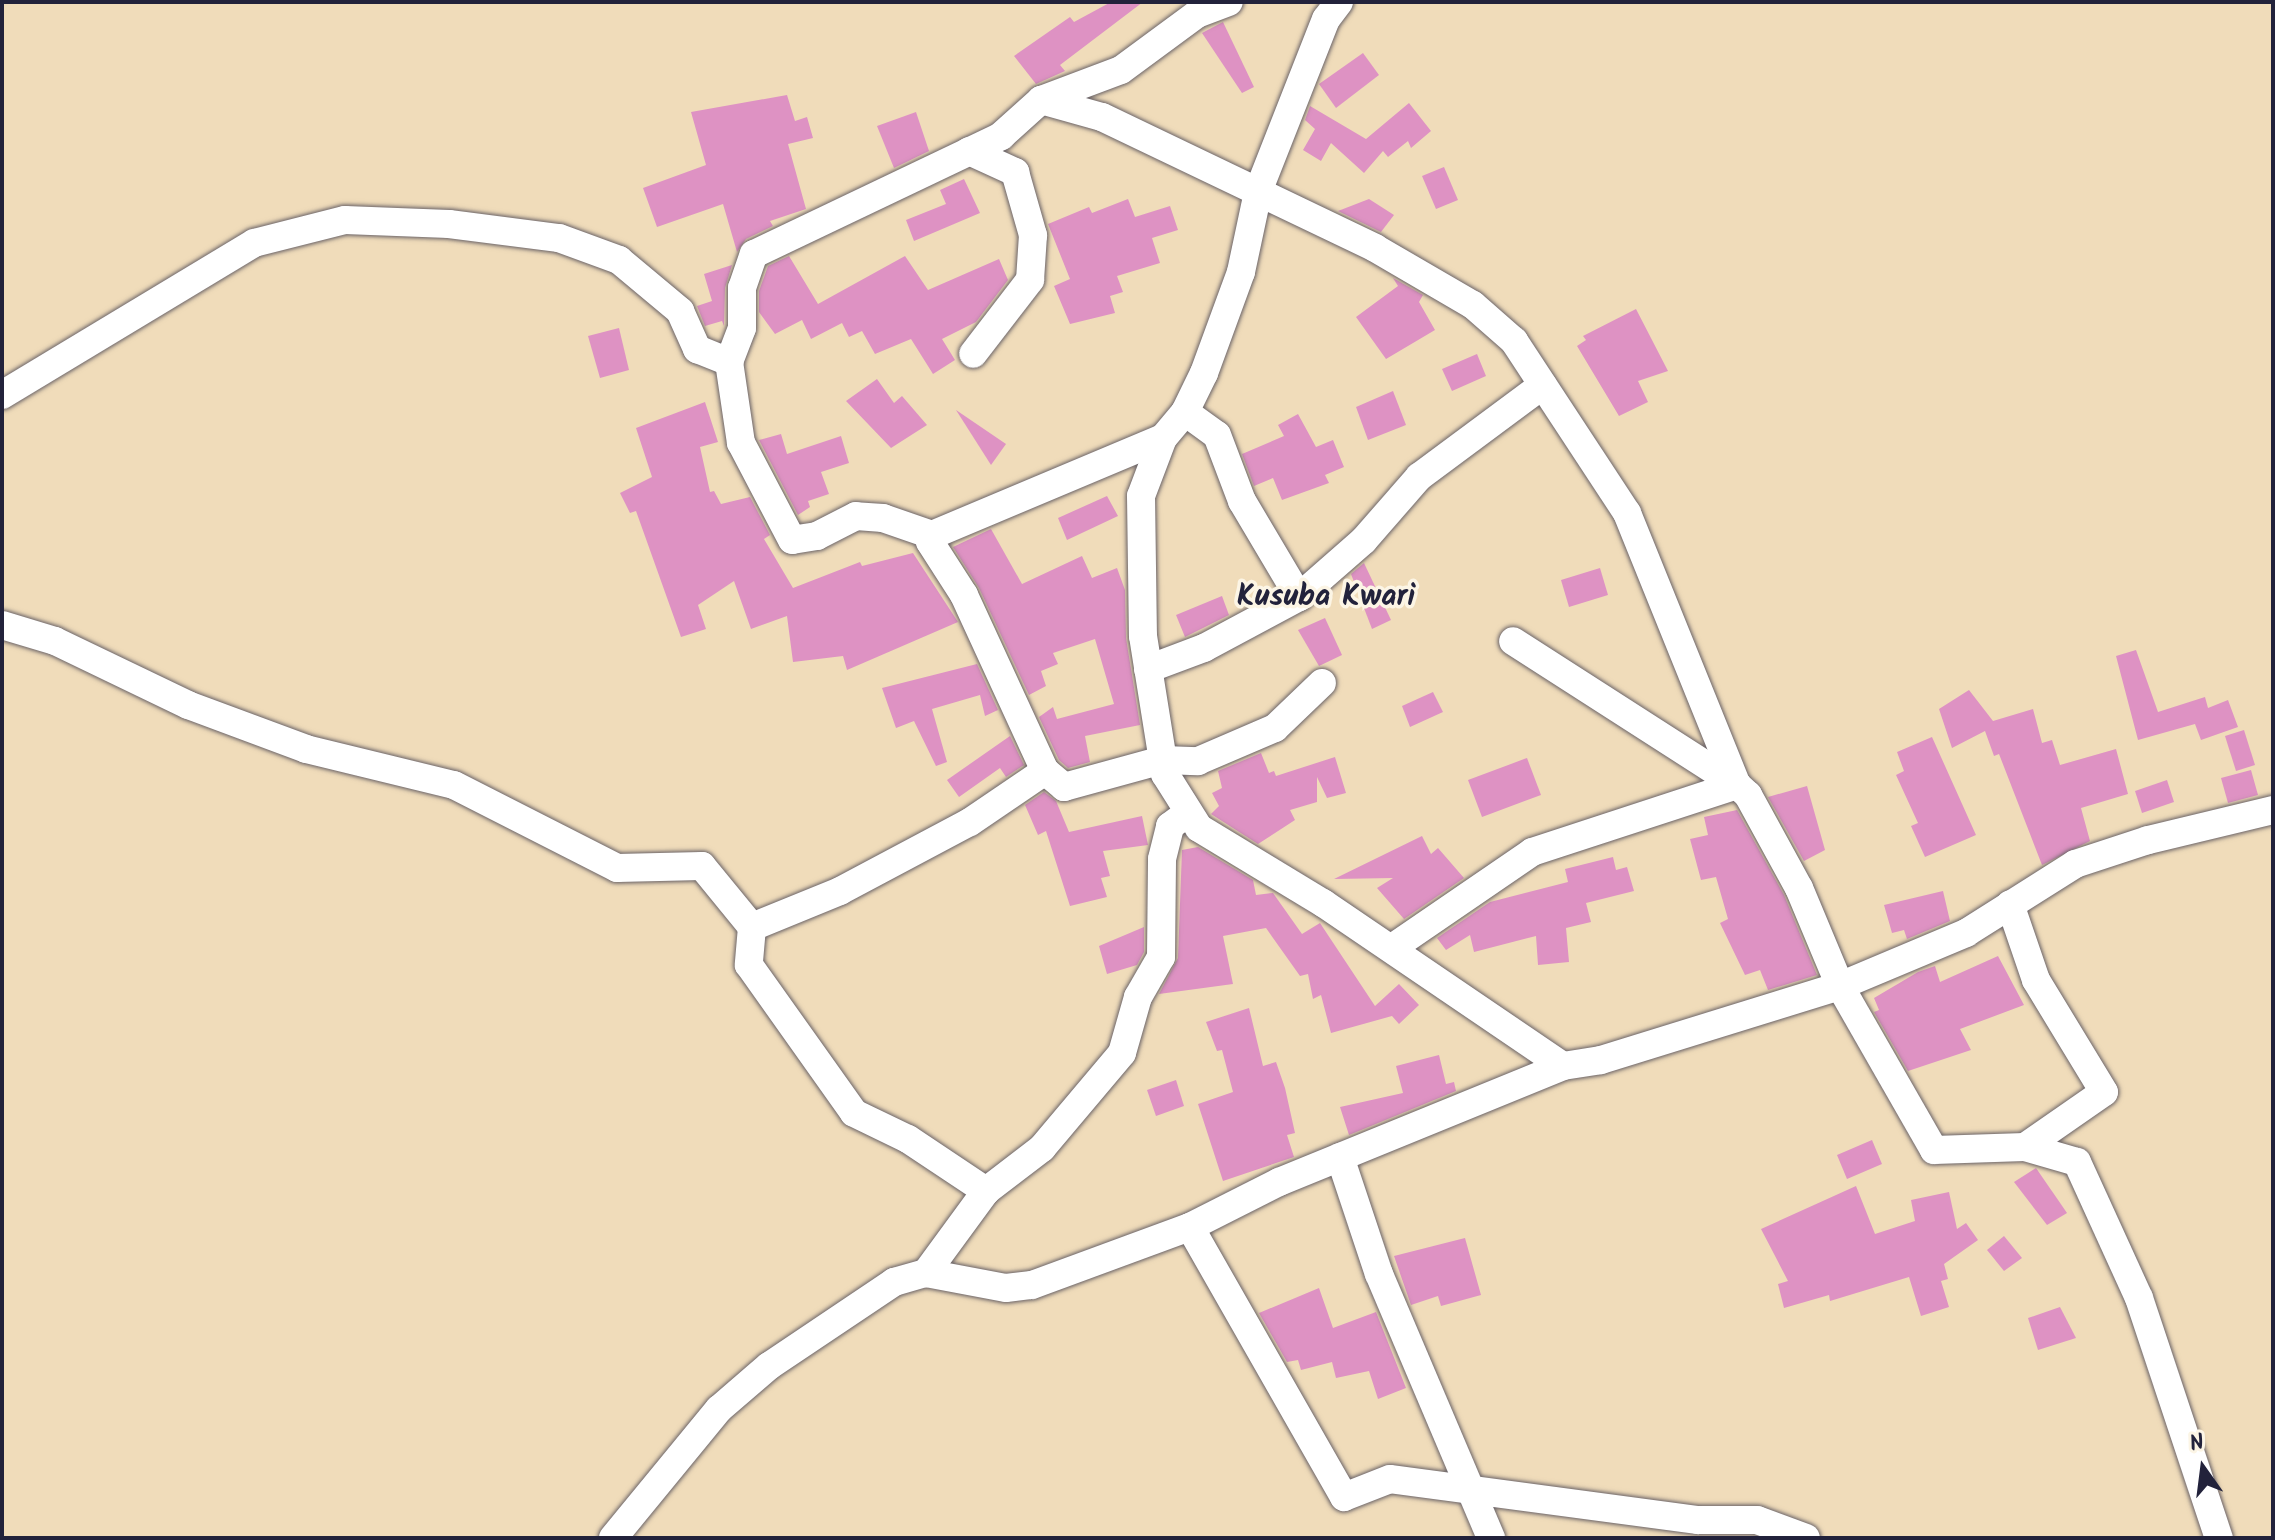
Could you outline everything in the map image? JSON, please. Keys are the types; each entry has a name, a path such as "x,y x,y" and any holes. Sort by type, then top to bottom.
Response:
{"street":[{"path":"1163,438 932,535 883,518 856,516 817,536 792,540 741,443 729,362 742,328 742,288 754,254 1001,136 1041,100 1121,70 1197,14 1229,2"},
{"path":"1339,2 1307,65 1258,192 1241,272 1185,412 1163,438 1141,496 1143,636 1163,760 1188,813 1199,828 1392,948 1563,1066"},
{"path":"1041,100 1102,117 1375,248 1473,305 1514,341 1627,513 1737,785"},
{"path":"969,151 1015,172 1033,235 1030,280 973,354"},
{"path":"2,395 254,243 345,220 449,224 559,238 619,260 680,311 697,349 729,362"},
{"path":"1148,669 1204,648 1299,597 1364,540 1419,477 1543,385"},
{"path":"1185,412 1217,435 1242,501 1299,597"},
{"path":"932,535 930,542 964,595 1045,771 1064,787 1163,760 1198,761 1275,728 1322,683"},
{"path":"2,625 55,641 188,705 306,749 454,785 617,868 702,866 752,927 749,965 854,1113 908,1139 986,1191"},
{"path":"1513,641 1748,795 1799,888 1840,986 1934,1150 2025,1147 2077,1162 2139,1298 2219,1538"},
{"path":"752,927 866,877 970,822 1045,771"},
{"path":"1392,948 1532,852 1737,785"},
{"path":"613,1538 719,1409 861,1302 894,1282 926,1273 1006,1288 1032,1285 1190,1227 1340,1157 1563,1066 1601,1060 1840,986 1966,933 2075,864 2148,840 2273,810"},
{"path":"926,1273 986,1191 1042,1148 1122,1053 1138,997 1161,957 1162,859 1170,826 1188,813"},
{"path":"2010,904 2036,980 2104,1092 2025,1147"},
{"path":"1340,1157 1379,1274 1491,1538"},
{"path":"1190,1227 1344,1497 1390,1479 1698,1520 1757,1520 1806,1538"}],"building":[{"path":"1111,2 1143,2 1060,65 1065,71 1036,84 1014,56 1070,17 1074,22"},
{"path":"1223,22 1254,87 1242,93 1202,33"},
{"path":"1363,53 1379,75 1336,108 1319,84"},
{"path":"787,95 795,121 807,117 813,138 788,144 806,209 770,221 773,226 746,239 737,252 723,204 657,227 643,188 706,165 691,112"},
{"path":"1409,103 1431,131 1411,148 1408,141 1388,157 1383,151 1364,173 1331,143 1321,161 1303,150 1315,129 1305,120 1310,106 1366,139"},
{"path":"916,112 929,151 894,168 877,126"},
{"path":"1444,167 1458,200 1436,209 1422,176"},
{"path":"964,179 980,213 914,241 906,220 946,204 940,190"},
{"path":"1128,199 1135,217 1170,206 1178,230 1152,238 1160,263 1117,276 1123,292 1110,296 1115,313 1070,324 1054,286 1070,279 1048,224 1089,207 1092,213"},
{"path":"1369,199 1394,215 1381,232 1338,211"},
{"path":"789,256 818,304 905,256 928,290 999,259 1008,280 976,322 942,339 955,360 933,374 911,339 875,354 862,331 849,337 842,323 811,339 802,320 775,334 759,312 759,291 768,266"},
{"path":"732,265 725,288 724,326 722,321 705,326 697,306 712,301 704,274"},
{"path":"1393,278 1423,295 1419,302 1435,330 1386,359 1356,317 1398,286"},
{"path":"1636,309 1668,371 1638,381 1648,402 1619,416 1577,346 1586,340 1583,336"},
{"path":"619,328 629,370 600,378 588,336"},
{"path":"1477,354 1486,376 1452,391 1442,369"},
{"path":"877,379 894,403 902,396 927,425 891,448 846,401"},
{"path":"1393,391 1406,425 1368,440 1356,407"},
{"path":"705,402 718,442 700,447 710,492 714,491 721,504 750,497 770,535 764,539 793,588 860,562 862,566 913,553 958,622 847,670 843,656 793,662 787,616 751,629 734,581 698,605 706,629 681,637 636,511 630,513 620,493 652,477 636,428"},
{"path":"956,410 1006,444 991,465"},
{"path":"1298,414 1316,447 1333,440 1344,467 1325,475 1329,483 1282,500 1273,478 1254,486 1242,454 1284,436 1278,425"},
{"path":"781,434 787,454 841,436 849,463 821,472 829,494 808,501 810,507 798,515 759,440"},
{"path":"1107,496 1118,516 1067,540 1058,518"},
{"path":"991,529 1022,584 1082,556 1092,578 1117,568 1125,590 1126,638 1140,725 1085,736 1090,762 1068,768 1059,760 1039,717 1053,707 1057,719 1114,704 1095,639 1053,653 1058,664 1041,671 1046,686 1029,695 979,588 953,547"},
{"path":"1364,563 1391,620 1372,629 1351,574"},
{"path":"1600,568 1608,595 1569,607 1561,580"},
{"path":"1222,596 1229,615 1185,637 1176,615"},
{"path":"1325,618 1342,655 1319,666 1298,630"},
{"path":"2136,650 2158,712 2205,697 2208,708 2228,700 2238,727 2201,740 2195,724 2138,740 2116,656"},
{"path":"977,664 998,710 985,716 980,695 932,709 947,762 936,766 914,721 896,728 882,688"},
{"path":"1969,690 1993,721 2033,709 2042,743 2052,740 2060,765 2116,749 2128,794 2081,808 2090,841 2042,865 1999,754 1994,756 1985,731 1952,748 1939,709"},
{"path":"1433,692 1443,712 1410,727 1402,706"},
{"path":"2244,730 2255,765 2236,771 2225,736"},
{"path":"1010,736 1024,765 1006,777 1000,768 959,797 947,780"},
{"path":"1932,737 1976,835 1925,857 1911,826 1918,823 1896,775 1904,771 1897,752"},
{"path":"1261,753 1269,773 1274,771 1276,776 1335,757 1346,793 1327,798 1317,777 1317,802 1290,810 1295,820 1258,844 1211,814 1219,806 1212,793 1222,788 1218,771"},
{"path":"1527,758 1541,795 1482,817 1468,780"},
{"path":"2251,770 2258,795 2228,803 2221,778"},
{"path":"2167,780 2174,802 2142,813 2135,791"},
{"path":"1807,786 1825,850 1804,861 1768,797"},
{"path":"1044,792 1056,801 1069,832 1142,816 1148,845 1103,851 1110,876 1101,878 1107,897 1070,906 1046,831 1038,835 1025,805"},
{"path":"1737,810 1784,895 1817,975 1768,990 1760,970 1745,975 1720,923 1728,919 1716,877 1701,880 1690,839 1708,835 1704,817"},
{"path":"1422,836 1431,854 1438,848 1464,878 1404,919 1377,888 1393,878 1334,879"},
{"path":"1198,847 1253,880 1256,895 1273,893 1302,934 1320,923 1375,1006 1399,984 1419,1005 1399,1024 1392,1016 1331,1033 1321,995 1313,999 1308,974 1300,976 1266,928 1223,936 1233,984 1159,994 1178,958 1182,850"},
{"path":"1613,857 1616,870 1627,867 1634,891 1586,903 1591,922 1566,928 1569,962 1538,965 1536,936 1474,952 1470,935 1446,950 1437,938 1490,902 1568,882 1565,869"},
{"path":"1943,891 1950,921 1907,939 1904,930 1892,933 1884,905"},
{"path":"1144,927 1144,952 1137,965 1107,974 1099,946"},
{"path":"1998,956 2024,1005 1960,1029 1971,1050 1908,1071 1874,1012 1879,1010 1874,998 1918,972 1935,966 1940,982"},
{"path":"1249,1008 1263,1066 1276,1062 1285,1088 1295,1133 1287,1135 1294,1157 1223,1181 1198,1104 1233,1092 1222,1050 1217,1051 1206,1022"},
{"path":"1439,1055 1446,1084 1454,1082 1456,1091 1349,1135 1340,1107 1403,1093 1396,1066"},
{"path":"1176,1080 1184,1106 1156,1116 1147,1090"},
{"path":"1872,1140 1882,1164 1847,1179 1837,1155"},
{"path":"2036,1168 2067,1213 2047,1225 2014,1182"},
{"path":"1856,1186 1875,1234 1915,1221 1911,1200 1949,1192 1957,1229 1966,1223 1978,1240 1944,1264 1948,1279 1941,1281 1949,1307 1921,1316 1909,1277 1830,1301 1829,1295 1784,1308 1778,1284 1788,1281 1761,1229"},
{"path":"2004,1236 2022,1258 2004,1271 1987,1250"},
{"path":"1465,1238 1481,1295 1441,1306 1438,1296 1411,1305 1394,1256"},
{"path":"1319,1288 1333,1328 1376,1312 1406,1388 1378,1399 1369,1371 1336,1378 1332,1362 1301,1370 1298,1360 1287,1362 1259,1313"},
{"path":"2060,1307 2076,1338 2038,1350 2028,1318"}],"district":[{"name":"Kusuba Kwari","path":"1326,597"}]}
